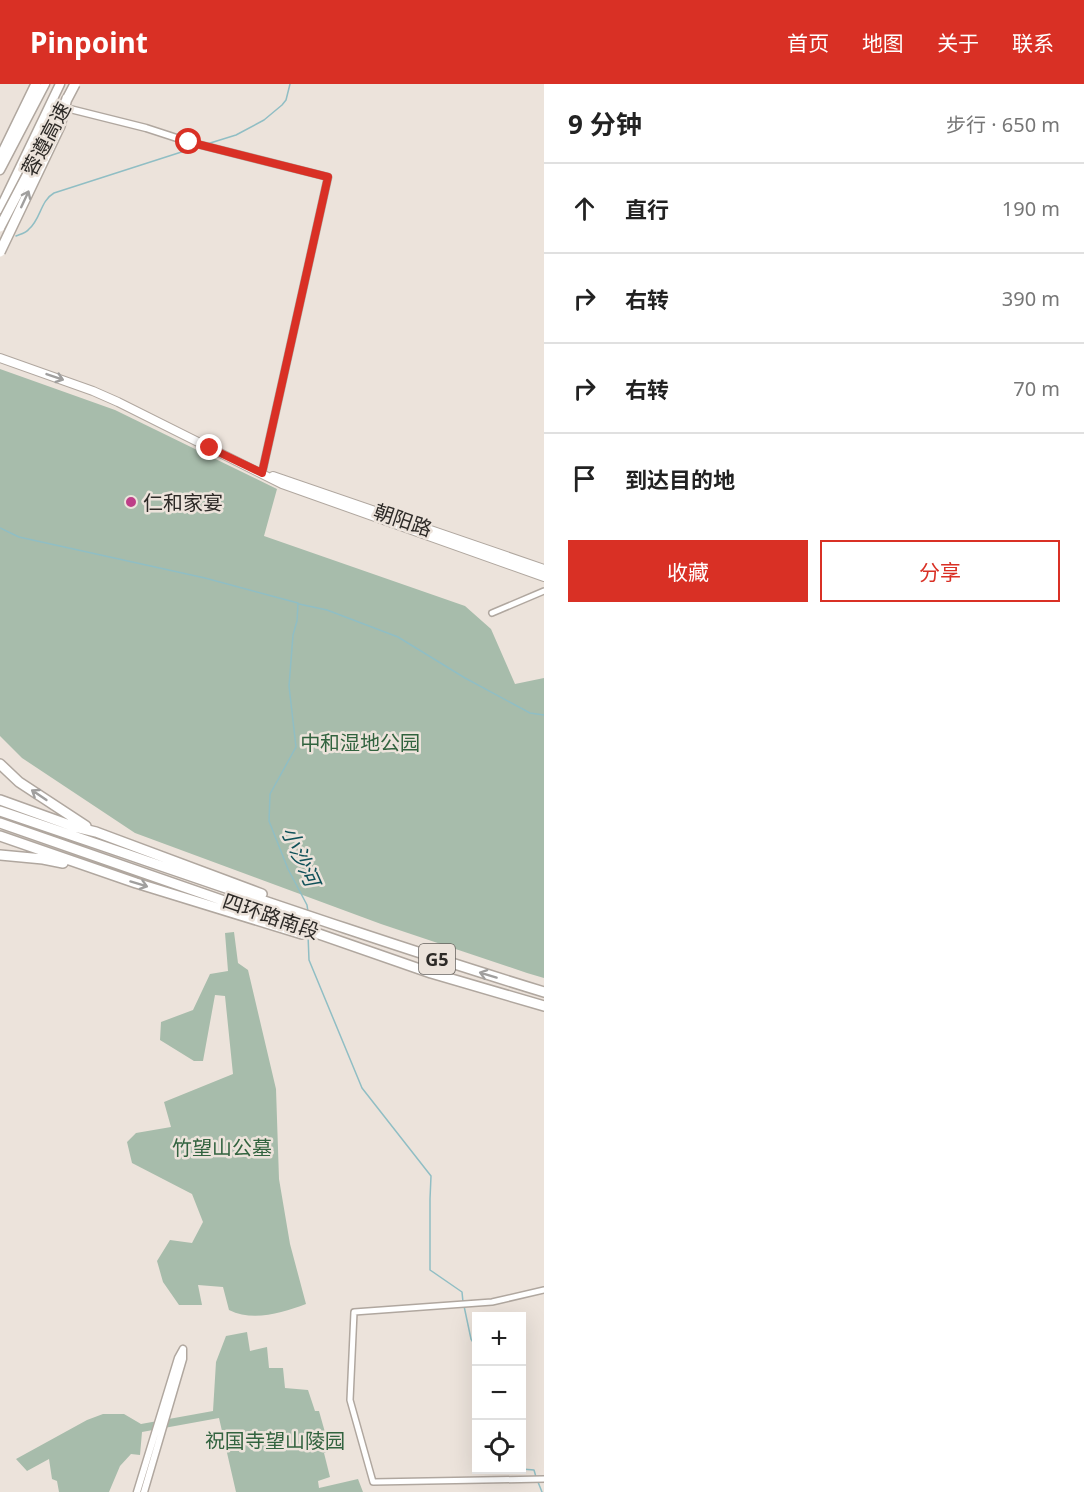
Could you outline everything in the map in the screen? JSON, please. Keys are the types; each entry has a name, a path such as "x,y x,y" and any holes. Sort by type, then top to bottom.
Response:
{"highway":[{"name":"蓉遵高速","path":"0,158 36,84"},
{"path":"0,170 45,84"},
{"path":"0,209 60,84"},
{"name":"蓉遵高速","path":"0,227 75,84"},
{"path":"0,252 60,126 67,98"},
{"path":"0,149 18,122"},
{"path":"0,764 77,829"},
{"path":"0,800 77,829 96,832 286,906"},
{"name":"四环路南段","path":"0,811 77,829 91,842 286,906"},
{"name":"四环路南段","path":"0,823 289,926 431,973 544,1006"},
{"path":"0,837 68,862 289,926"},
{"path":"0,855 68,862"},
{"name":"G5","path":"286,906 436,959 544,992"}],"main road":[{"path":"0,358 101,394 282,484 544,577"},
{"name":"朝阳路","path":"262,473 544,569"}],"street":[{"path":"50,104 328,177 262,473"},
{"path":"492,613 544,591"},
{"path":"542,1479 373,1482 350,1400 354,1312 492,1302 544,1290"},
{"path":"137,1492 178,1358 183,1349 183,1359 144,1492"}],"green space":[{"name":"中和湿地公园","path":"0,369 115,410 277,489 264,536 465,606 491,629 515,684 544,678 544,978 381,924 135,833 22,758 0,736"},
{"name":"竹望山公墓","path":"234,932 238,963 248,970 276,1089 279,1179 290,1244 306,1304 258,1316 238,1314 229,1310 223,1287 198,1285 202,1305 179,1305 163,1282 157,1261 170,1240 192,1243 203,1222 192,1194 132,1163 127,1142 136,1133 171,1127 164,1102 233,1074 225,996 215,995 203,1061 194,1061 160,1040 161,1022 193,1010 210,974 228,971 225,933"},
{"name":"祝国寺望山陵园","path":"247,1332 250,1351 267,1347 269,1368 283,1368 285,1388 308,1390 315,1411 319,1411 330,1450 324,1453 330,1477 318,1481 319,1488 358,1479 363,1492 236,1492 219,1418 142,1432 140,1455 131,1454 120,1466 109,1492 59,1492 57,1481 52,1479 49,1459 27,1471 16,1459 87,1420 103,1414 124,1414 141,1424 213,1411 216,1362 226,1336"}],"waterway":[{"path":"207,144 236,135 264,120 286,100 290,84"},
{"path":"16,236 26,232 33,225 49,196 54,193 197,147"},
{"name":"小沙河","path":"0,528 19,537 205,578 298,603 289,686 296,747 270,794 269,821 288,869 307,905 308,912"},
{"path":"299,604 327,610 398,637 465,678 530,713 544,715"},
{"name":"小沙河","path":"308,935 309,960 362,1088 431,1176 430,1270 462,1292 463,1302"},
{"name":"小沙河","path":"464,1306 472,1341"},
{"name":"小沙河","path":"526,1469 534,1470 536,1477"},
{"name":"小沙河","path":"538,1482 542,1492"}],"place":[{"name":"仁和家宴","path":"131,502"}],"route":[{"path":"189,142 328,177 262,473 210,448"}]}
